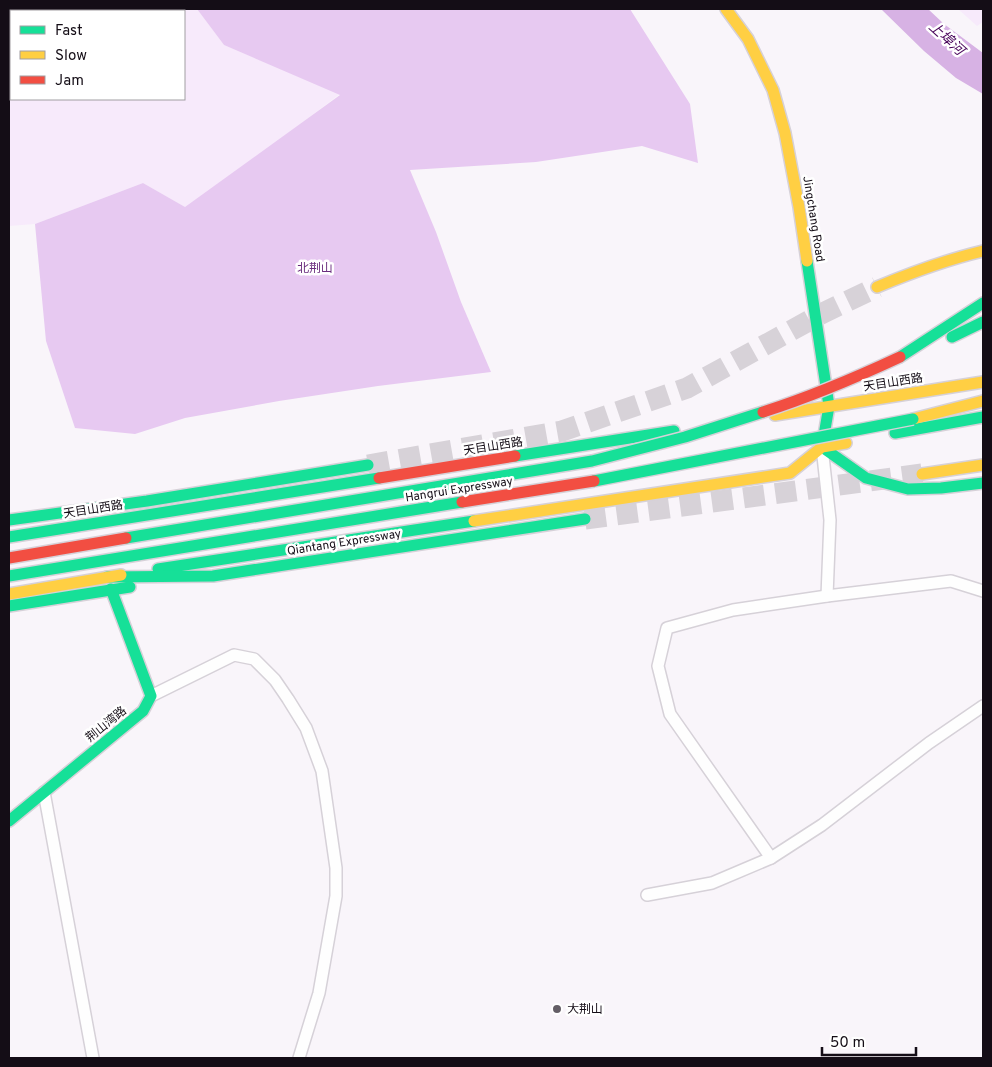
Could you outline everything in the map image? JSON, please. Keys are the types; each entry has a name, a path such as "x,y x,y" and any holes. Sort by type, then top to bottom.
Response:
{"main road":[{"name":"Jingchang Road","path":"726,9 748,39 772,90 785,133 829,406 822,447"},
{"path":"877,287 920,269 956,257 983,251"},
{"path":"900,357 983,303"},
{"path":"900,357 934,346 983,322"},
{"name":"Hangrui Expressway","path":"9,558 592,461 685,437 783,406 851,380 900,357"},
{"name":"天目山西路","path":"9,537 982,382"},
{"path":"913,419 983,401"},
{"path":"913,419 983,409"},
{"path":"9,594 106,577 790,473 822,447 983,417"},
{"name":"Hangrui Expressway","path":"9,576 594,481 913,419"},
{"path":"822,447 866,478 908,489 942,488 983,483"},
{"path":"9,520 147,501 368,465"},
{"path":"922,474 983,465"},
{"name":"Qiantang Expressway","path":"106,577 213,576 585,519"},
{"path":"9,606 111,589 213,576"},
{"path":"111,589 151,696"},
{"name":"荆山湾路","path":"9,822 143,711 151,696"}],"street":[{"path":"822,447 830,520 827,596"},
{"path":"770,858 670,714 658,666 667,628 733,610 951,581 983,592"},
{"path":"151,696 234,655 254,659 274,680 306,728 322,771 336,868 336,896 318,993 299,1058"},
{"path":"647,896 712,883 770,858 822,825 929,743 983,706"},
{"path":"44,792 93,1058"}],"shaded area":[{"path":"9,9 197,9 224,45 340,94 188,209 143,183 35,224 9,226"},
{"path":"958,9 983,9 983,22 977,26"}],"green space":[{"name":"北荆山","path":"197,9 630,9 690,104 698,163 642,146 536,162 410,170 436,232 461,302 491,372 279,401 185,418 135,434 75,428 46,341 35,224 143,183 185,207 340,95 224,45"}],"water":[{"name":"上埠河","path":"881,9 928,9 944,24 983,53 983,94 956,78 924,51"}],"tunnel":[{"path":"368,465 562,431 687,388 823,313 877,287"},
{"path":"585,519 922,474"}],"traffic: fast":[{"path":"807,261 829,406 822,447 866,478 908,489 941,488 983,483"},
{"path":"900,357 983,303"},
{"path":"952,337 983,322"},
{"path":"126,538 592,461 685,437 763,412"},
{"path":"895,433 983,417"},
{"path":"594,481 913,419"},
{"path":"515,456 674,431"},
{"path":"9,520 147,501 368,465"},
{"path":"9,537 379,478"},
{"path":"9,576 462,502"},
{"path":"107,577 213,576 585,519"},
{"path":"158,569 474,521"},
{"path":"9,606 130,587"},
{"path":"9,821 143,711 151,696 111,589"}],"traffic: slow":[{"path":"726,9 748,39 773,90 785,133 807,261"},
{"path":"877,287 955,258 983,251"},
{"path":"775,415 983,382"},
{"path":"913,419 983,401"},
{"path":"474,521 790,473 822,447 846,443"},
{"path":"922,474 983,465"},
{"path":"9,594 121,575"}],"traffic: jam":[{"path":"763,412 832,387 900,357"},
{"path":"379,478 515,456"},
{"path":"462,502 594,481"},
{"path":"9,558 126,538"}],"place":[{"name":"大荆山","path":"557,1009"}]}
